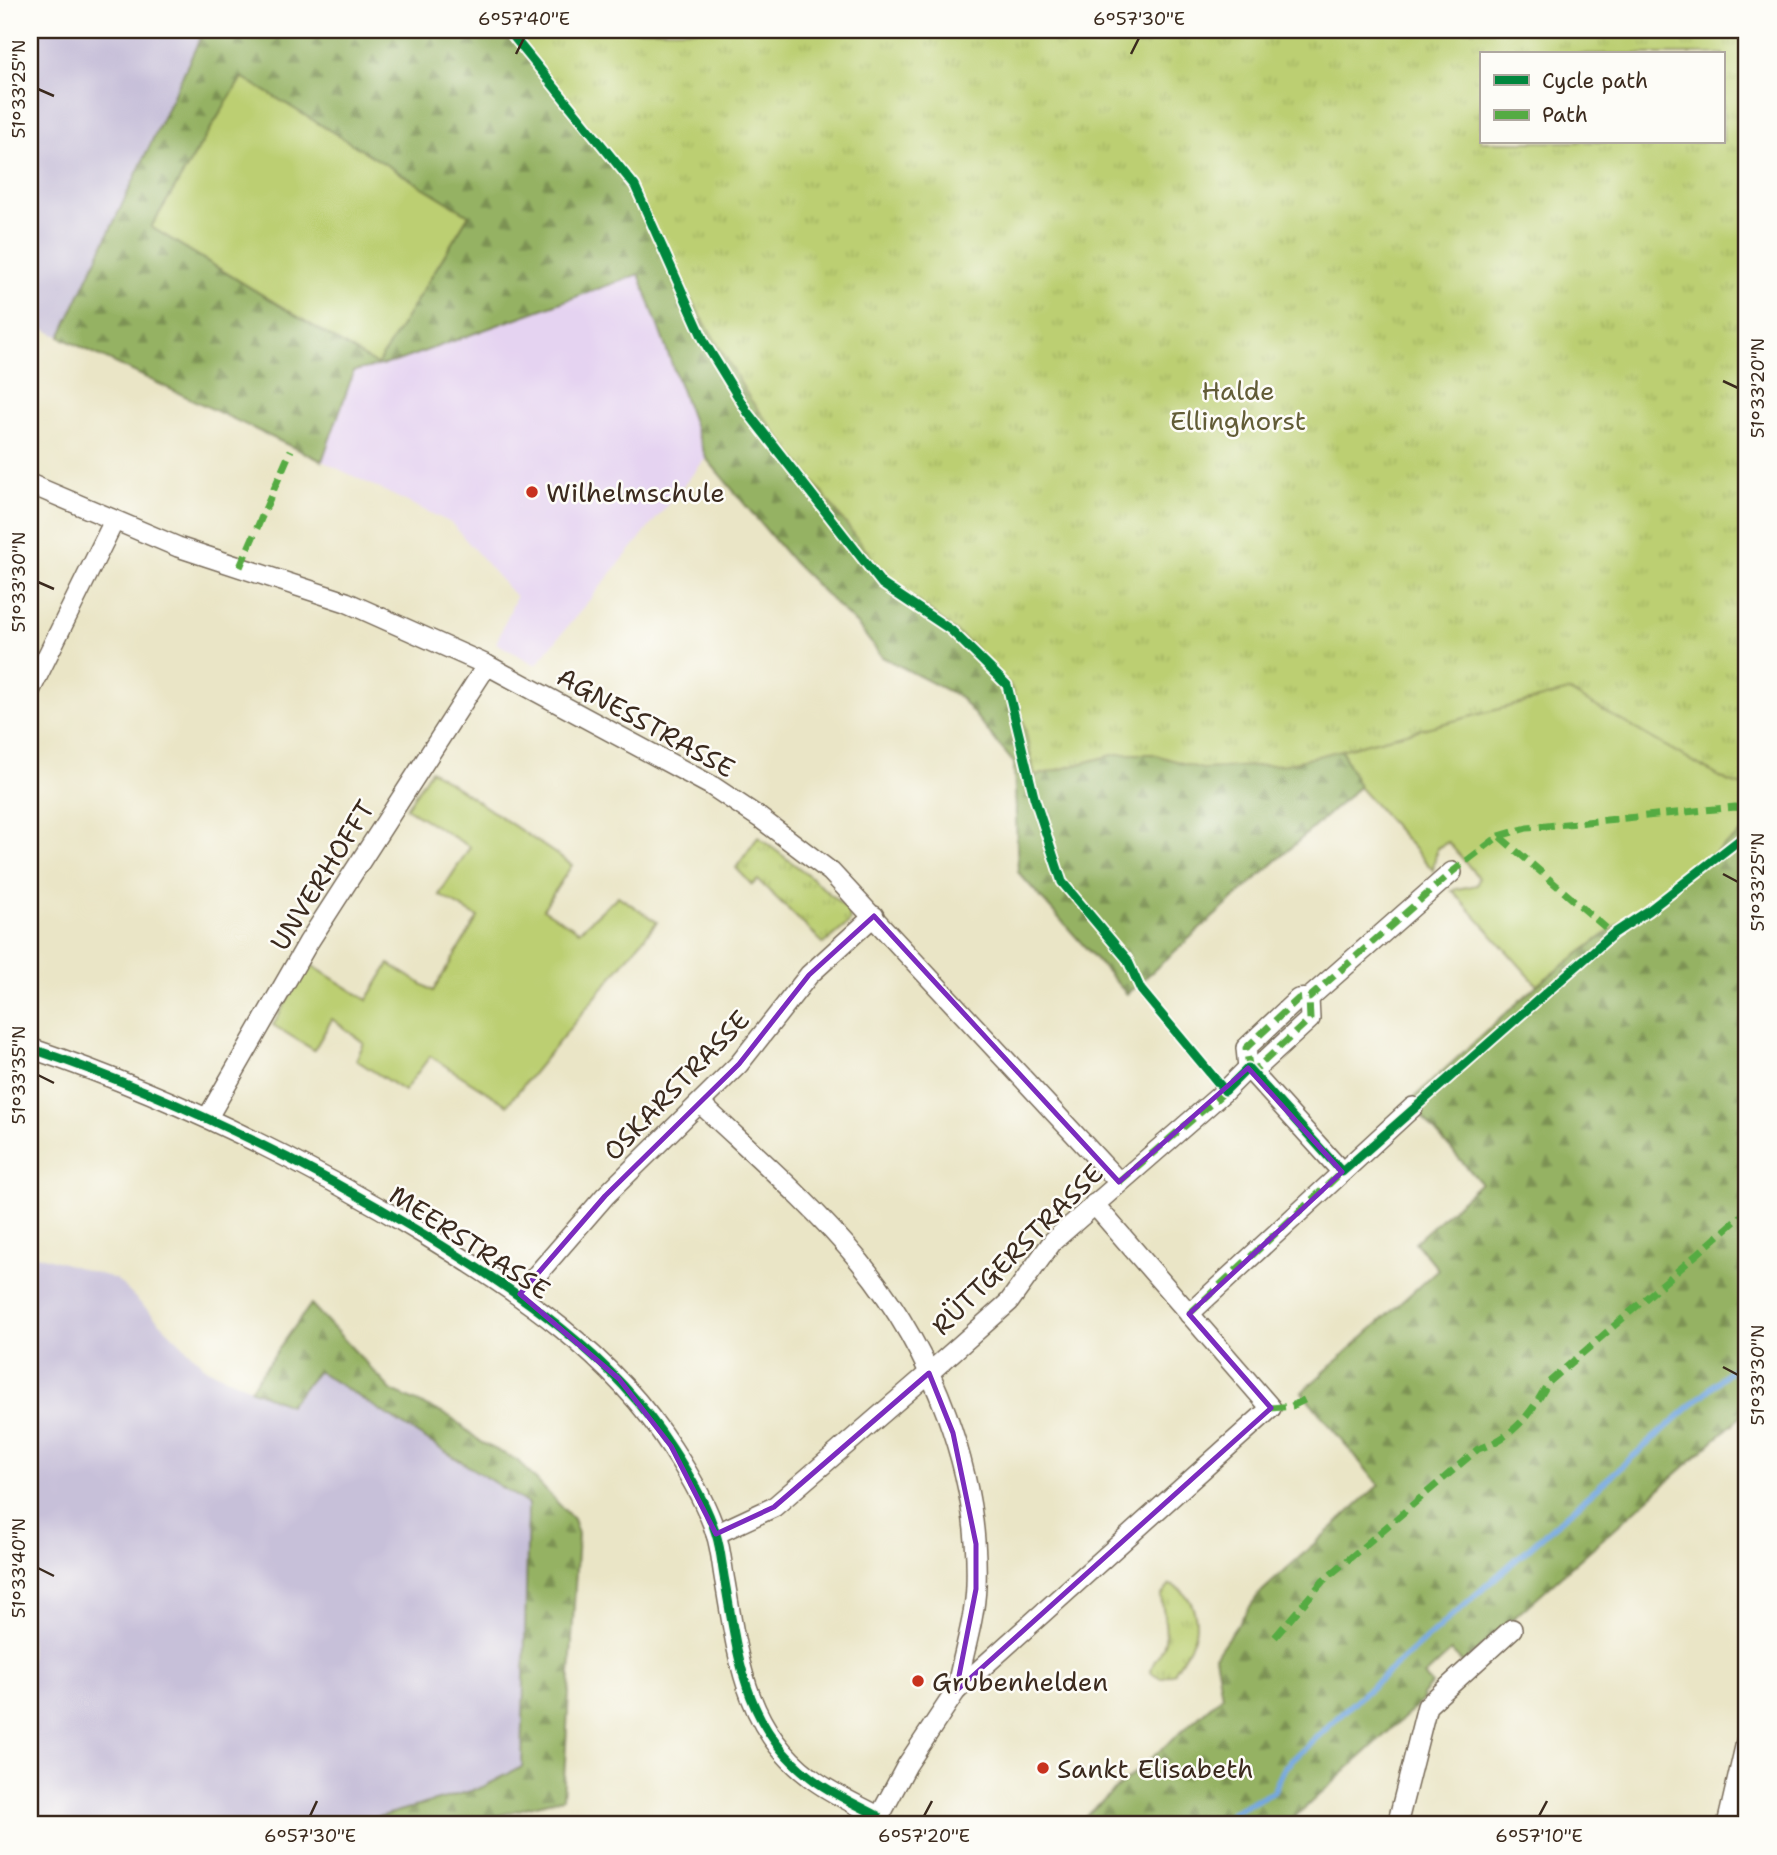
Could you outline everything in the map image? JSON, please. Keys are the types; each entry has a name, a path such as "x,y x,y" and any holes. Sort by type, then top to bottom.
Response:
{"street":[{"name":"AGNESSTRASSE","path":"30,484 178,547 346,602 487,665 712,786 760,818 831,872 1119,1182"},
{"path":"30,691 114,521"},
{"name":"UNVERHOFFT","path":"208,1117 308,943 487,665"},
{"name":"RÜTTGERSTRASSE","path":"716,1534 774,1507 1009,1302 1053,1241 1248,1068 1246,1048 1298,999 1310,998 1452,872"},
{"name":"OSKARSTRASSE","path":"520,1294 605,1196 739,1064 809,975 874,916"},
{"name":"MEERSTRASSE","path":"30,1048 208,1117 310,1167 520,1294 619,1379 671,1446 695,1488 716,1534 737,1655 757,1717 781,1749 810,1777 877,1821"},
{"path":"1248,1068 1342,1172"},
{"path":"701,1104 817,1213 861,1263 896,1312 929,1373 953,1433 971,1500 976,1544 976,1589 956,1690"},
{"path":"1189,1314 1413,1107"},
{"path":"877,1821 956,1690 1271,1408 1094,1204"},
{"path":"1397,1825 1427,1706 1512,1629"},
{"path":"1727,1825 1747,1738"}],"highlighted area":[{"path":"874,916 1119,1182 1248,1068 1342,1172 1189,1314 1271,1408 956,1691 976,1589 976,1544 953,1433 929,1373 774,1507 716,1534 671,1446 619,1379 520,1294 605,1196 739,1064 809,975"}],"shaded area":[{"path":"30,30 204,30 60,337 30,322"},
{"name":"Wilhelmschule","path":"639,274 706,458 536,665 496,643 516,597 451,523 322,461 354,371 395,362"},
{"path":"30,1253 116,1279 207,1369 289,1405 317,1370 528,1503 522,1767 481,1788 350,1825 30,1825"}],"green space":[{"name":"Halde Ellinghorst","path":"204,30 1747,30 1747,789 1601,666 1324,713 1359,787 1127,994 1018,872 1014,763 960,697 882,657 858,626 793,562 706,458 639,274 395,362 354,371 322,461 60,337","holes":["242,77 469,215 377,365 151,227"]},
{"name":"Halde Ellinghorst","path":"507,30 1747,30 1747,787 1729,782 1569,691 1287,764 1202,769 1153,754 1116,754 1035,776 1023,720 1011,687 971,644 886,576 750,399 677,276 632,185"},
{"path":"242,77 469,215 377,366 151,227"},
{"path":"1601,666 1747,789 1747,829 1537,985 1452,890 1477,885 1479,878 1448,842 1437,848 1433,870 1359,787 1323,712"},
{"path":"431,770 572,865 543,909 579,931 618,896 657,922 507,1105 430,1056 404,1091 356,1060 364,1043 332,1019 314,1050 273,1025 308,963 367,1000 389,964 433,991 478,917 439,895 470,847 406,808"},
{"path":"1747,829 1747,1411 1463,1663 1451,1651 1424,1676 1432,1684 1422,1695 1424,1699 1286,1825 1075,1825 1222,1696 1215,1656 1259,1594 1379,1485 1302,1392 1438,1269 1415,1242 1481,1183 1409,1102 1537,985"},
{"path":"758,837 807,874 849,911 850,922 824,944 758,880 752,885 736,868"},
{"path":"311,1304 392,1391 451,1417 482,1443 517,1460 573,1519 578,1534 563,1798 463,1825 350,1825 481,1788 522,1767 528,1504 318,1371 289,1405 250,1389"},
{"path":"1170,1585 1183,1592 1192,1604 1196,1627 1191,1644 1174,1673 1161,1678 1151,1672 1165,1641 1161,1596"}],"waterway":[{"path":"1223,1825 1233,1812 1273,1792 1285,1767 1352,1704 1747,1356"}],"marked path":[{"path":"240,567 291,450"},
{"path":"1499,836 1527,828 1735,807 1747,809"},
{"path":"1250,1071 1246,1048 1298,999 1309,998 1452,872 1499,836 1613,934"},
{"path":"1245,1071 1258,1067 1310,1019 1309,998"},
{"path":"1119,1182 1228,1089"},
{"path":"1189,1314 1345,1169"},
{"path":"1275,1637 1323,1581 1478,1449 1501,1438 1520,1424 1548,1383 1747,1211"},
{"path":"1271,1408 1292,1406 1310,1397"}],"cycle path":[{"path":"508,30 635,186 705,343 748,413 882,584 951,630 1007,685 1034,797 1062,882 1127,959 1141,990 1225,1091 1248,1068 1342,1172 1613,934 1648,911 1747,834"},
{"path":"30,1048 133,1086 232,1130 330,1180 495,1279 592,1354 648,1414 703,1500 719,1546 740,1664 758,1714 771,1736 788,1758 818,1783 878,1816 875,1825"}],"place":[{"name":"Wilhelmschule","path":"532,492"},
{"name":"Grubenhelden","path":"918,1681"},
{"name":"Sankt Elisabeth","path":"1043,1768"}]}
